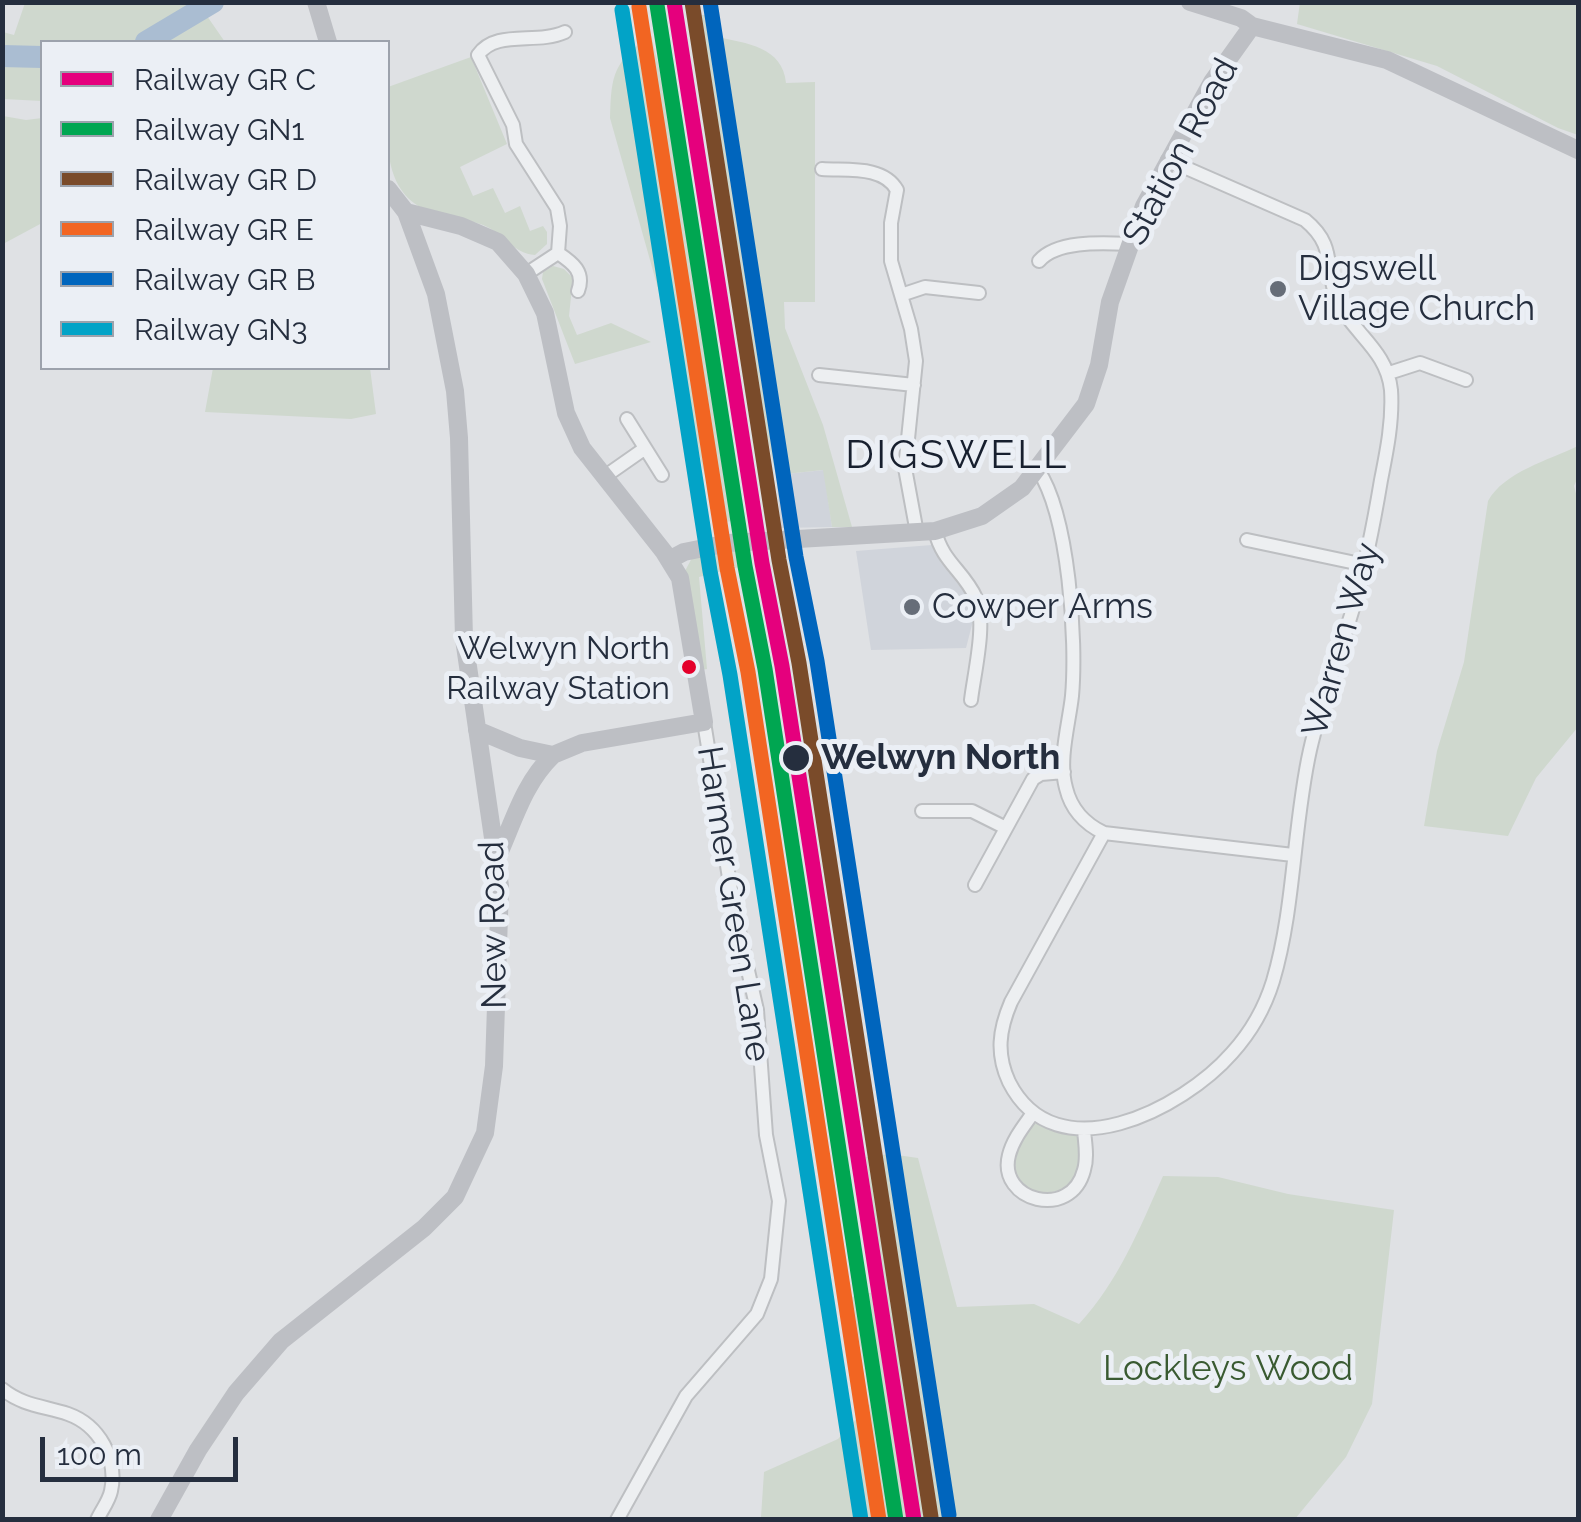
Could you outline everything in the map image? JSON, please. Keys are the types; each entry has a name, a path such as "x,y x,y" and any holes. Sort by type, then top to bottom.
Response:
{"street":[{"path":"1190,2 1241,18 1252,26 1387,60 1578,150"},
{"path":"322,5 328,40"},
{"name":"Station Road","path":"669,560 684,552 729,544 926,532 995,509 1010,499 1038,470 1086,404 1094,386 1110,302 1129,244 1168,160 1225,62 1252,26"},
{"path":"558,253 557,208 516,144 513,126 478,56 484,46 496,41 550,39 565,32"},
{"path":"1168,160 1305,220 1319,231 1328,248 1337,299 1388,372 1420,363 1466,380"},
{"path":"822,168 877,173 894,184 898,195 891,223 891,261 916,361 904,468 926,532 966,582 980,608 971,700"},
{"path":"390,192 406,212"},
{"name":"Harmer Green Lane","path":"406,212 498,242 526,274 550,330 566,413 582,448 680,578 734,910 756,1010 766,1135 779,1202 772,1279 757,1314 686,1396 618,1520"},
{"name":"New Road","path":"159,1520 236,1393 281,1341 424,1228 455,1197 485,1132 492,1098 500,886 464,638 455,391 436,294 406,212"},
{"path":"1039,261 1046,253 1063,248 1129,244"},
{"path":"526,274 558,253"},
{"path":"558,253 578,270 582,282 578,291"},
{"path":"901,294 926,287 979,293"},
{"name":"Warren Way","path":"1084,1130 1116,1124 1191,1090 1232,1053 1263,1008 1272,982 1311,748 1364,565 1390,432 1388,372"},
{"path":"819,375 914,386"},
{"path":"627,419 662,475"},
{"path":"604,477 644,449"},
{"path":"1038,470 1050,498 1066,560 1072,606 1073,677 1064,772 1066,790 1076,810 1091,827 1104,833 1294,855"},
{"path":"1247,540 1364,565"},
{"path":"496,860 524,792 535,773 553,755 582,743 704,722"},
{"path":"477,730 500,741 553,755"},
{"path":"975,884 1033,779 1041,774 1064,772"},
{"path":"922,812 972,811 1004,827"},
{"path":"1033,1113 1014,1140 1008,1165 1016,1186 1036,1200 1059,1199 1079,1182 1086,1156 1084,1130 1058,1126 1033,1113 1012,1087 999,1047 1004,1018 1104,833"},
{"path":"2,1389 28,1405 78,1418 98,1435 110,1459 112,1474 111,1493 96,1520"}],"shaded area":[{"path":"824,470 832,527 781,528 776,475"},
{"path":"932,545 941,563 972,601 974,617 966,648 871,650 856,551"}],"green space":[{"path":"1300,2 1578,3 1578,135 1437,66 1297,24"},
{"path":"25,3 198,3 224,40 40,40 40,101 3,99 3,32 14,35"},
{"path":"688,15 708,15 717,37 770,54 778,61 786,83 815,82 815,302 784,302 785,328 823,425 852,527 832,527 823,470 776,475 729,273 718,177 706,133"},
{"path":"651,35 691,214 736,520 721,523 703,469 670,331 610,118 617,70 629,53"},
{"path":"471,57 507,144 460,167 473,196 493,188 505,213 520,206 530,231 543,226 547,244 535,255 528,254 483,225 437,214 408,198 390,159 390,86"},
{"path":"3,116 40,118 40,224 3,244"},
{"path":"553,266 564,269 573,278 569,316 577,335 611,323 651,342 575,364 542,279 543,272"},
{"path":"213,370 370,370 376,414 351,419 205,412"},
{"path":"1578,446 1578,477 1574,486 1578,501 1578,727 1536,778 1508,836 1424,826 1437,751 1464,662 1488,501 1516,475"},
{"path":"740,550 743,566 699,577 707,669 701,670 685,571 693,556"},
{"path":"1039,1123 1076,1134 1081,1148 1079,1172 1065,1188 1054,1192 1027,1190 1016,1173 1015,1158 1021,1142 1030,1125"},
{"name":"Lockleys Wood","path":"890,1154 918,1158 957,1307 1034,1304 1079,1324 1117,1272 1163,1176 1218,1177 1288,1194 1394,1210 1372,1404 1346,1457 1295,1519 761,1517 764,1472 838,1439 870,1404 861,1348 845,1298 884,1290 866,1157"}],"waterway":[{"path":"149,40 213,2"},
{"path":"2,56 40,57"}],"transit line":[{"path":"674,2 914,1520"},
{"path":"692,2 931,1517"},
{"path":"710,2 949,1515"},
{"path":"639,7 727,568 748,672 879,1520"}],"rail line":[{"name":"GN1","path":"657,5 745,566 765,669 896,1520"},
{"name":"GN3","path":"622,10 861,1520"}],"place":[{"name":"Digswell Village Church","path":"1278,289"},
{"name":"Cowper Arms","path":"912,607"},
{"name":"Welwyn North Railway Station","path":"689,667"},
{"name":"Welwyn North","path":"796,758"}],"district":[{"name":"DIGSWELL","path":"957,456"}]}
